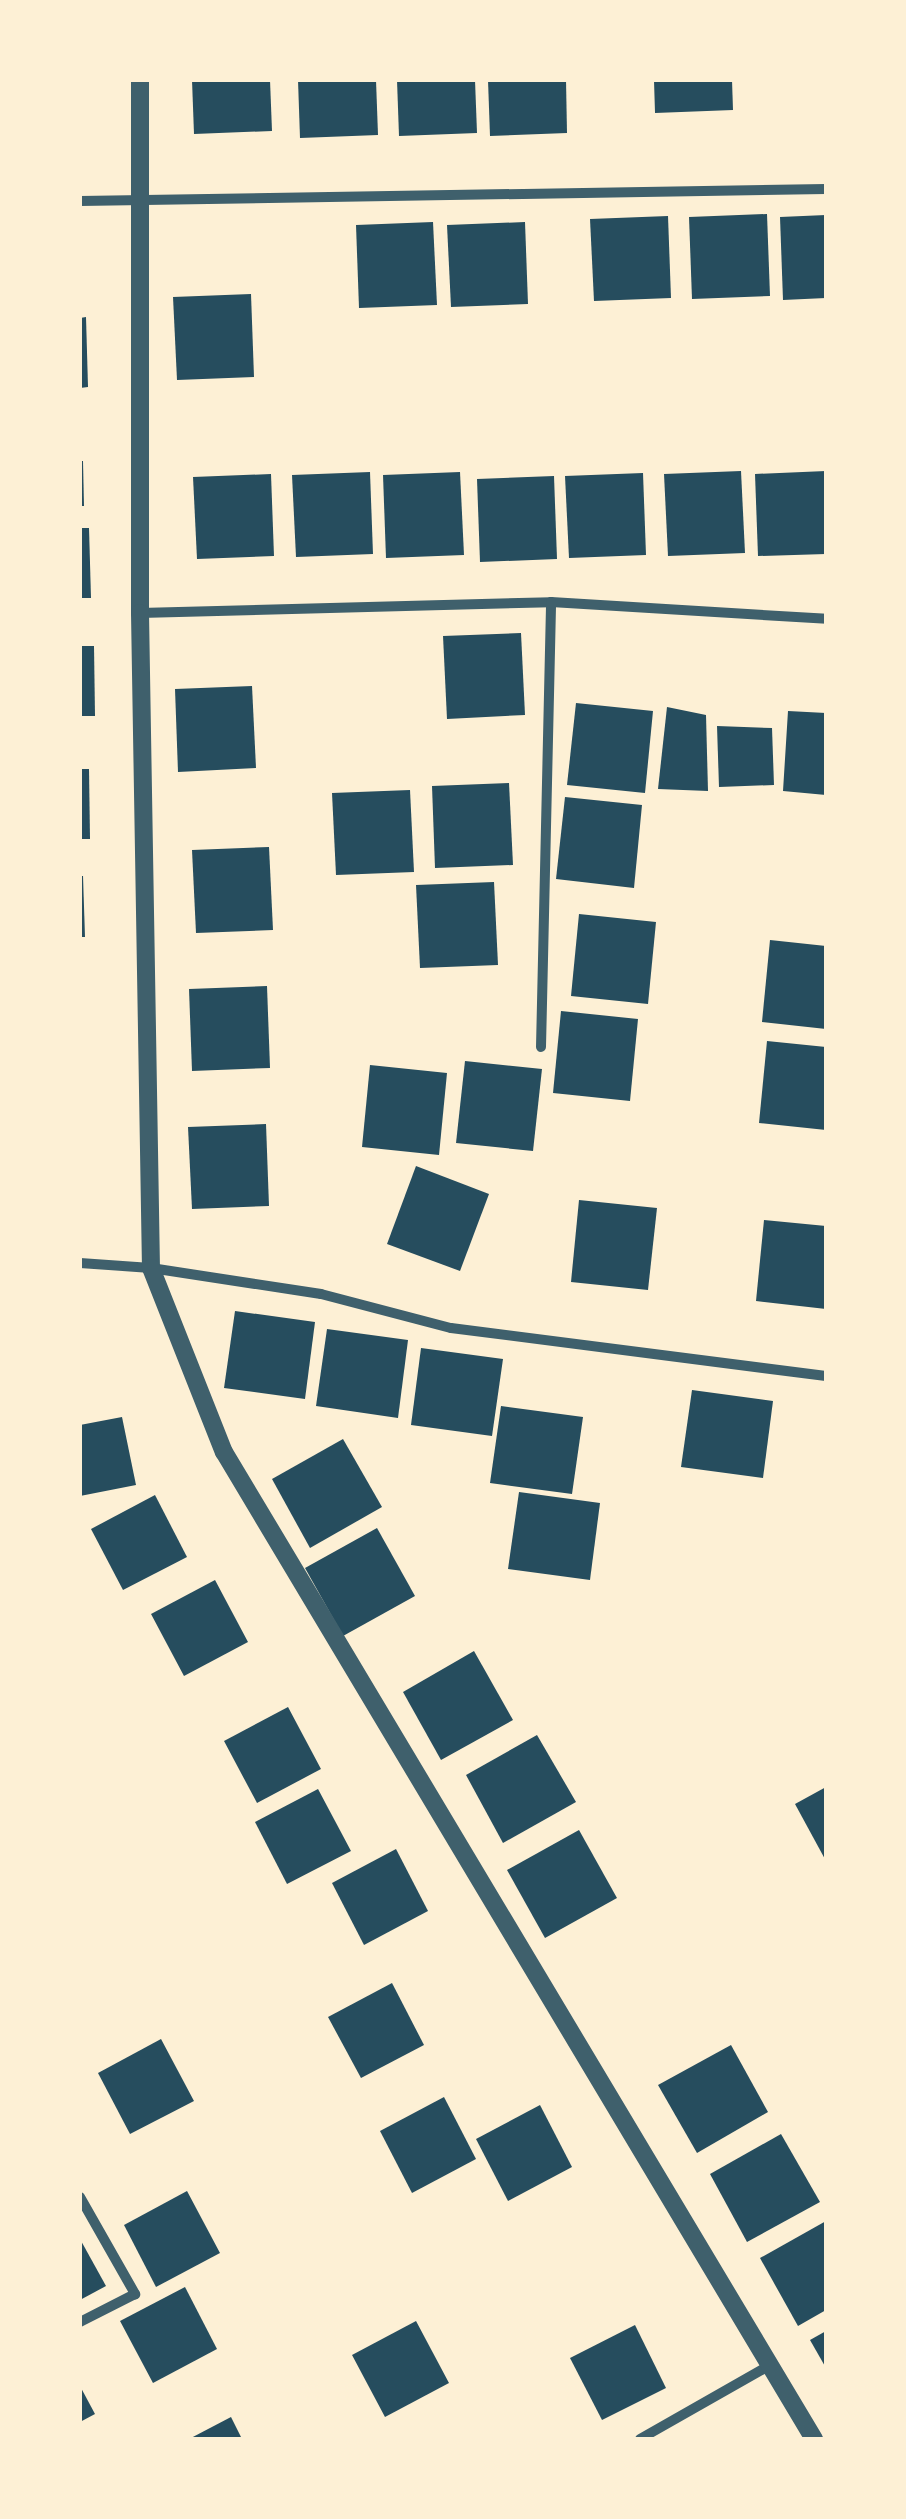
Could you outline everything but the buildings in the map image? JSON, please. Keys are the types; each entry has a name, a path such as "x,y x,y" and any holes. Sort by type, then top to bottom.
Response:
{"street":[{"path":"140,80 140,613 151,1268 224,1452 814,2439"},
{"path":"80,201 826,189"},
{"path":"140,613 551,602 826,619"},
{"path":"541,1047 551,602"},
{"path":"80,1263 151,1268 321,1294 451,1328 826,1376"},
{"path":"80,2196 135,2294 80,2322"},
{"path":"640,2439 770,2366"}]}
